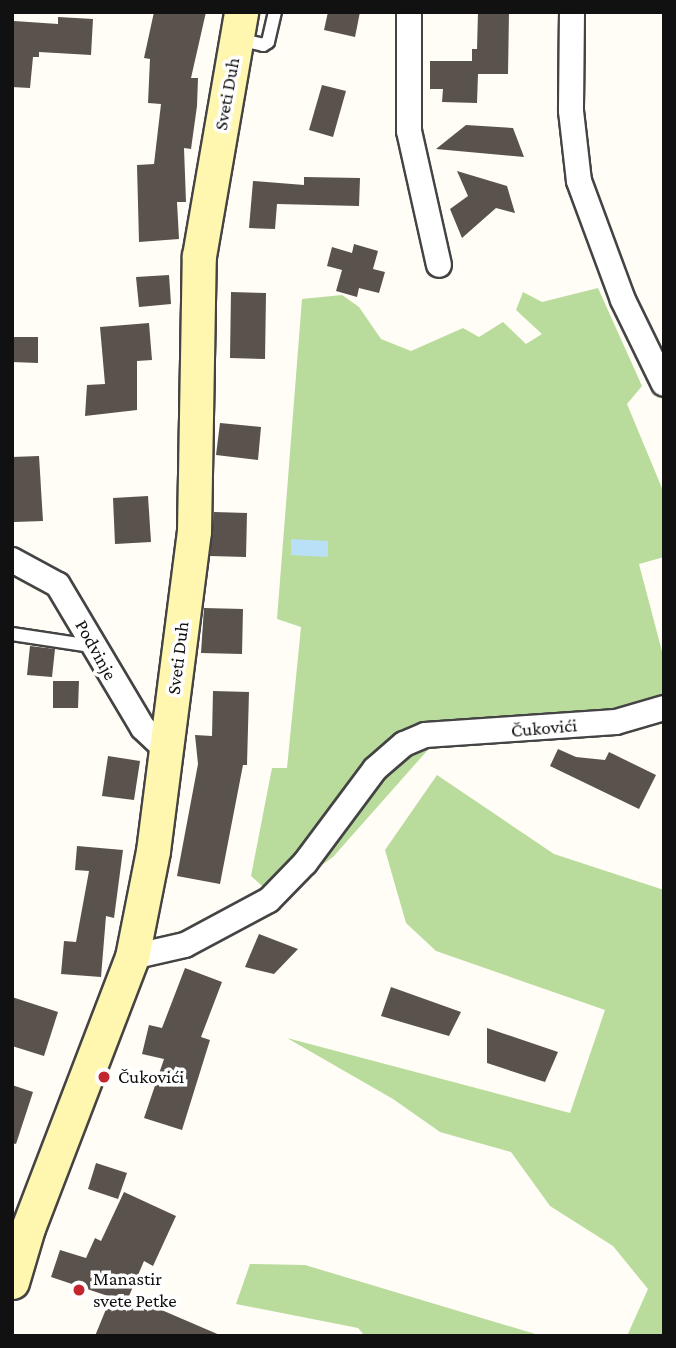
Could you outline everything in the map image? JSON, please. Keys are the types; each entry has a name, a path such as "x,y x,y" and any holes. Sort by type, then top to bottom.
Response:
{"main road":[{"name":"Sveti Duh","path":"12,1282 28,1228 132,957 169,752 194,531 199,256 239,25"}],"street":[{"path":"408,12 409,131 439,265"},
{"path":"572,12 570,111 579,181 623,300 664,384"},
{"name":"Podvinje","path":"12,560 58,585 143,728 169,752"},
{"name":"Čukovići","path":"132,957 185,945 268,900 305,863 375,769 404,744 425,735 616,722 664,708"}],"lane":[{"path":"239,25 256,45 268,42 275,12"},
{"path":"12,634 65,638 95,647"}],"green space":[{"path":"598,288 642,386 627,404 664,493 664,557 639,564 664,659 664,695 554,725 449,726 333,857 276,898 251,876 272,768 287,768 301,627 277,619 302,299 342,295 359,307 381,339 411,351 463,328 479,337 503,322 526,344 542,334 516,310 523,292 542,302"},
{"path":"437,775 554,854 664,890 664,1336 627,1336 648,1289 613,1246 550,1206 511,1152 440,1132 393,1099 287,1038 570,1113 605,1010 436,951 406,923 385,850"},
{"path":"250,1264 305,1265 542,1336 365,1336 358,1328 236,1304"}],"water":[{"path":"291,539 328,541 328,557 291,555"}],"building":[{"path":"154,12 206,12 191,78 198,78 197,106 191,149 184,148 186,202 177,202 179,239 139,242 137,165 154,164 161,104 148,103 150,59 144,58"},
{"path":"328,12 360,12 355,37 324,30"},
{"path":"478,12 509,12 508,74 478,74 477,103 442,102 443,89 430,89 430,61 472,61 472,49 477,49"},
{"path":"58,17 93,19 91,55 39,52 39,57 33,57 30,88 12,87 14,21 58,24"},
{"path":"322,85 346,91 333,137 309,130"},
{"path":"466,125 513,128 524,157 436,149"},
{"path":"457,171 507,186 515,213 496,208 462,238 450,209 468,196"},
{"path":"304,177 360,178 359,206 277,204 275,229 249,228 253,181 304,185"},
{"path":"354,244 378,251 373,269 385,272 379,293 359,288 357,297 336,291 342,270 327,266 332,247 352,253"},
{"path":"169,275 171,304 139,307 136,277"},
{"path":"231,292 266,293 265,359 230,358"},
{"path":"149,323 152,360 137,361 137,410 85,416 87,385 105,384 100,327"},
{"path":"12,337 38,337 38,363 12,362"},
{"path":"220,423 261,427 258,460 216,455"},
{"path":"39,456 43,521 14,522 12,457"},
{"path":"148,496 151,542 115,544 113,498"},
{"path":"214,512 247,513 246,557 210,556"},
{"path":"204,608 243,609 242,654 201,653"},
{"path":"30,646 55,649 52,677 27,675"},
{"path":"53,681 79,681 78,708 53,708"},
{"path":"213,691 249,692 247,765 243,765 220,884 177,876 198,764 195,735 212,736"},
{"path":"558,749 576,757 605,760 609,752 656,775 639,809 550,766"},
{"path":"108,756 140,761 134,800 102,796"},
{"path":"77,846 123,850 114,918 106,916 101,977 61,974 64,941 76,942 89,871 75,870"},
{"path":"259,934 298,949 274,974 245,967"},
{"path":"185,968 222,982 201,1037 210,1040 182,1130 144,1118 164,1059 142,1054 149,1025 162,1028"},
{"path":"391,987 461,1012 449,1036 381,1016"},
{"path":"12,997 58,1012 44,1056 12,1046"},
{"path":"487,1028 558,1052 545,1082 487,1063"},
{"path":"12,1085 33,1092 16,1144 12,1143"},
{"path":"96,1163 127,1173 118,1199 88,1189"},
{"path":"124,1192 176,1216 153,1266 144,1261 129,1296 222,1336 95,1336 111,1297 51,1277 60,1250 86,1258 95,1238 101,1241"}],"place":[{"name":"Čukovići","path":"104,1077"},
{"name":"Manastir svete Petke","path":"79,1290"}]}
